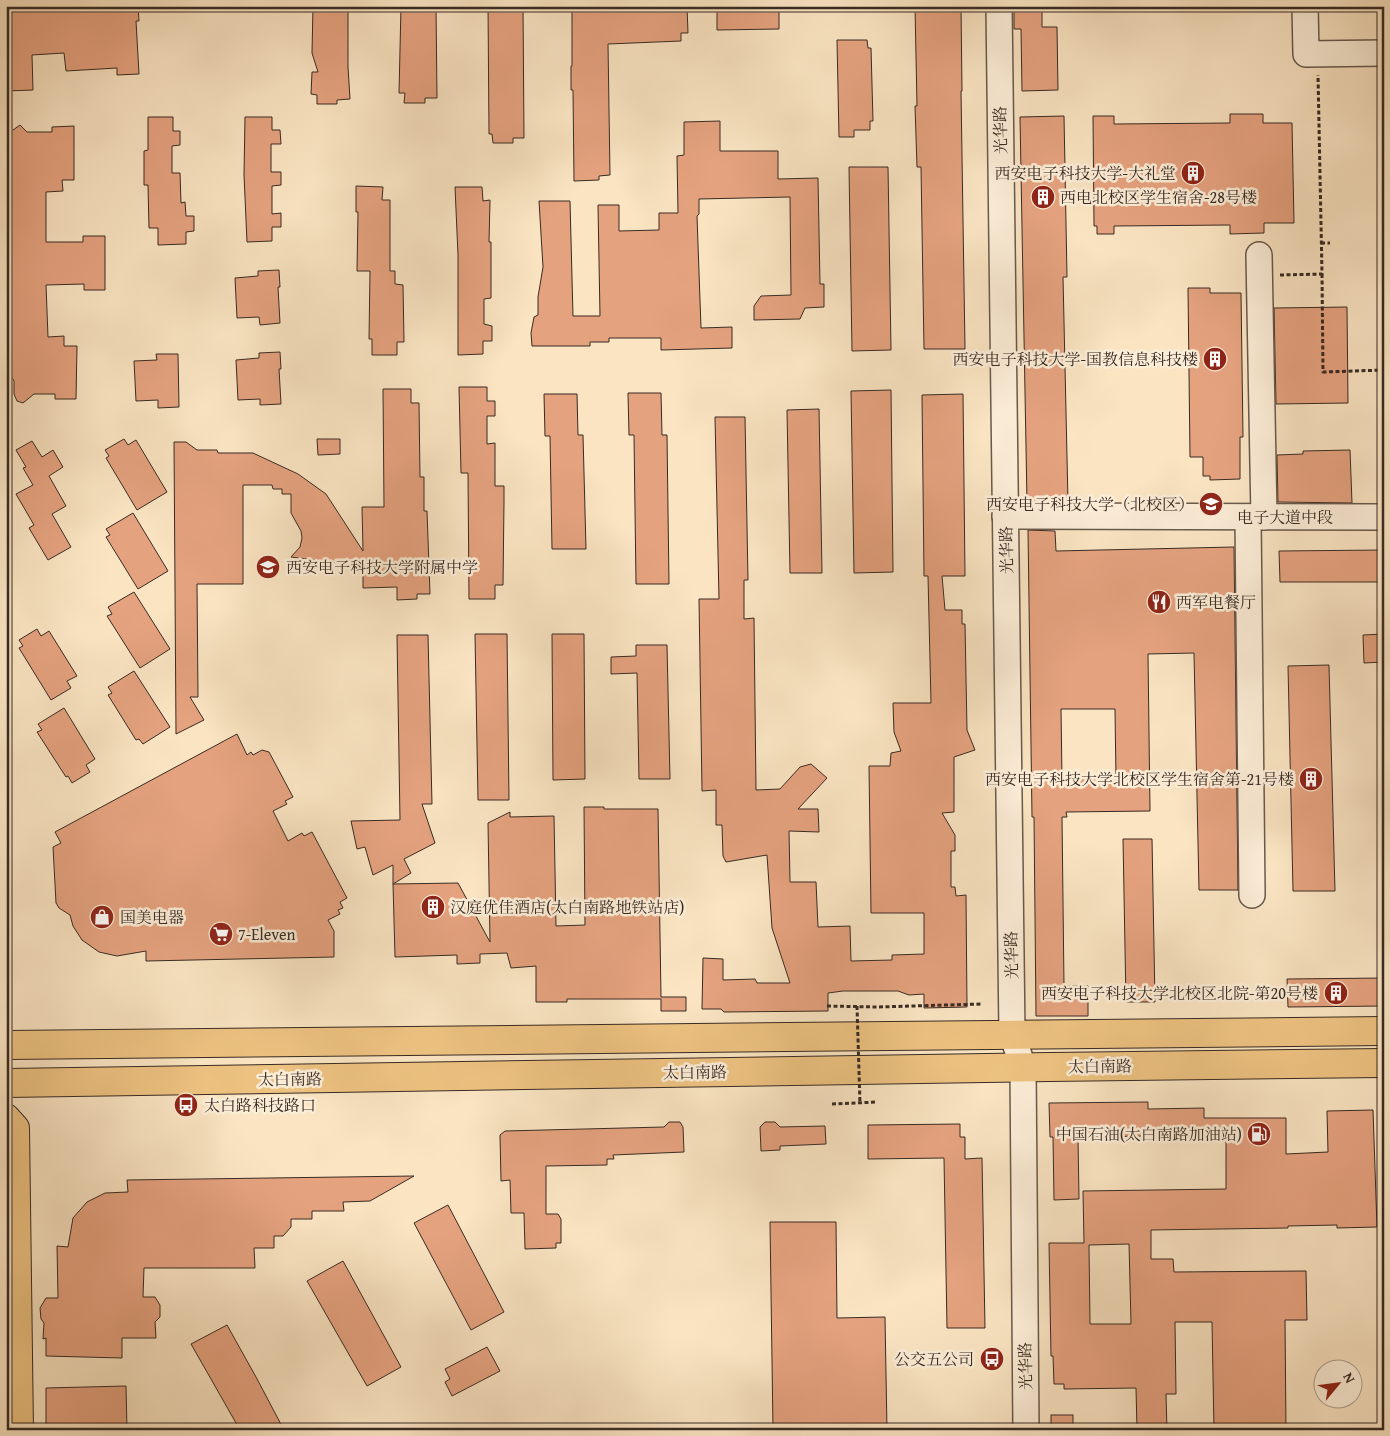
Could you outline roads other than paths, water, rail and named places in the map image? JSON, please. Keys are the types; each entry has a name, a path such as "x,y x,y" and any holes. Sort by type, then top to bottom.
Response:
{"main road":[{"name":"太白南路","path":"6,1045 1384,1031"},
{"name":"太白南路","path":"6,1083 1014,1067 1384,1064"},
{"path":"6,1118 15,1128 20,1430"}],"street":[{"name":"光华路","path":"999,6 1012,1034 1026,1430"},
{"path":"1306,6 1306,54 1384,53"},
{"path":"1252,894 1259,265"},
{"name":"电子大道中段","path":"1005,516 1384,517"},
{"name":"光华路","path":"1010,1430 1014,1067"}],"place":[{"name":"西安电子科技大学-大礼堂","path":"1193,173"},
{"name":"西电北校区学生宿舍-28号楼","path":"1043,197"},
{"name":"西安电子科技大学-国教信息科技楼","path":"1215,359"},
{"name":"西安电子科技大学（北校区）","path":"1211,504"},
{"name":"西安电子科技大学附属中学","path":"268,567"},
{"name":"西军电餐厅","path":"1159,602"},
{"name":"西安电子科技大学北校区学生宿舍第-21号楼","path":"1311,779"},
{"name":"汉庭优佳酒店(太白南路地铁站店)","path":"433,907"},
{"name":"国美电器","path":"102,917"},
{"name":"7-Eleven","path":"221,934"},
{"name":"西安电子科技大学北校区北院-第20号楼","path":"1336,993"},
{"name":"太白路科技路口","path":"186,1105"},
{"name":"中国石油(太白南路加油站)","path":"1259,1134"},
{"name":"公交五公司","path":"992,1359"}]}
